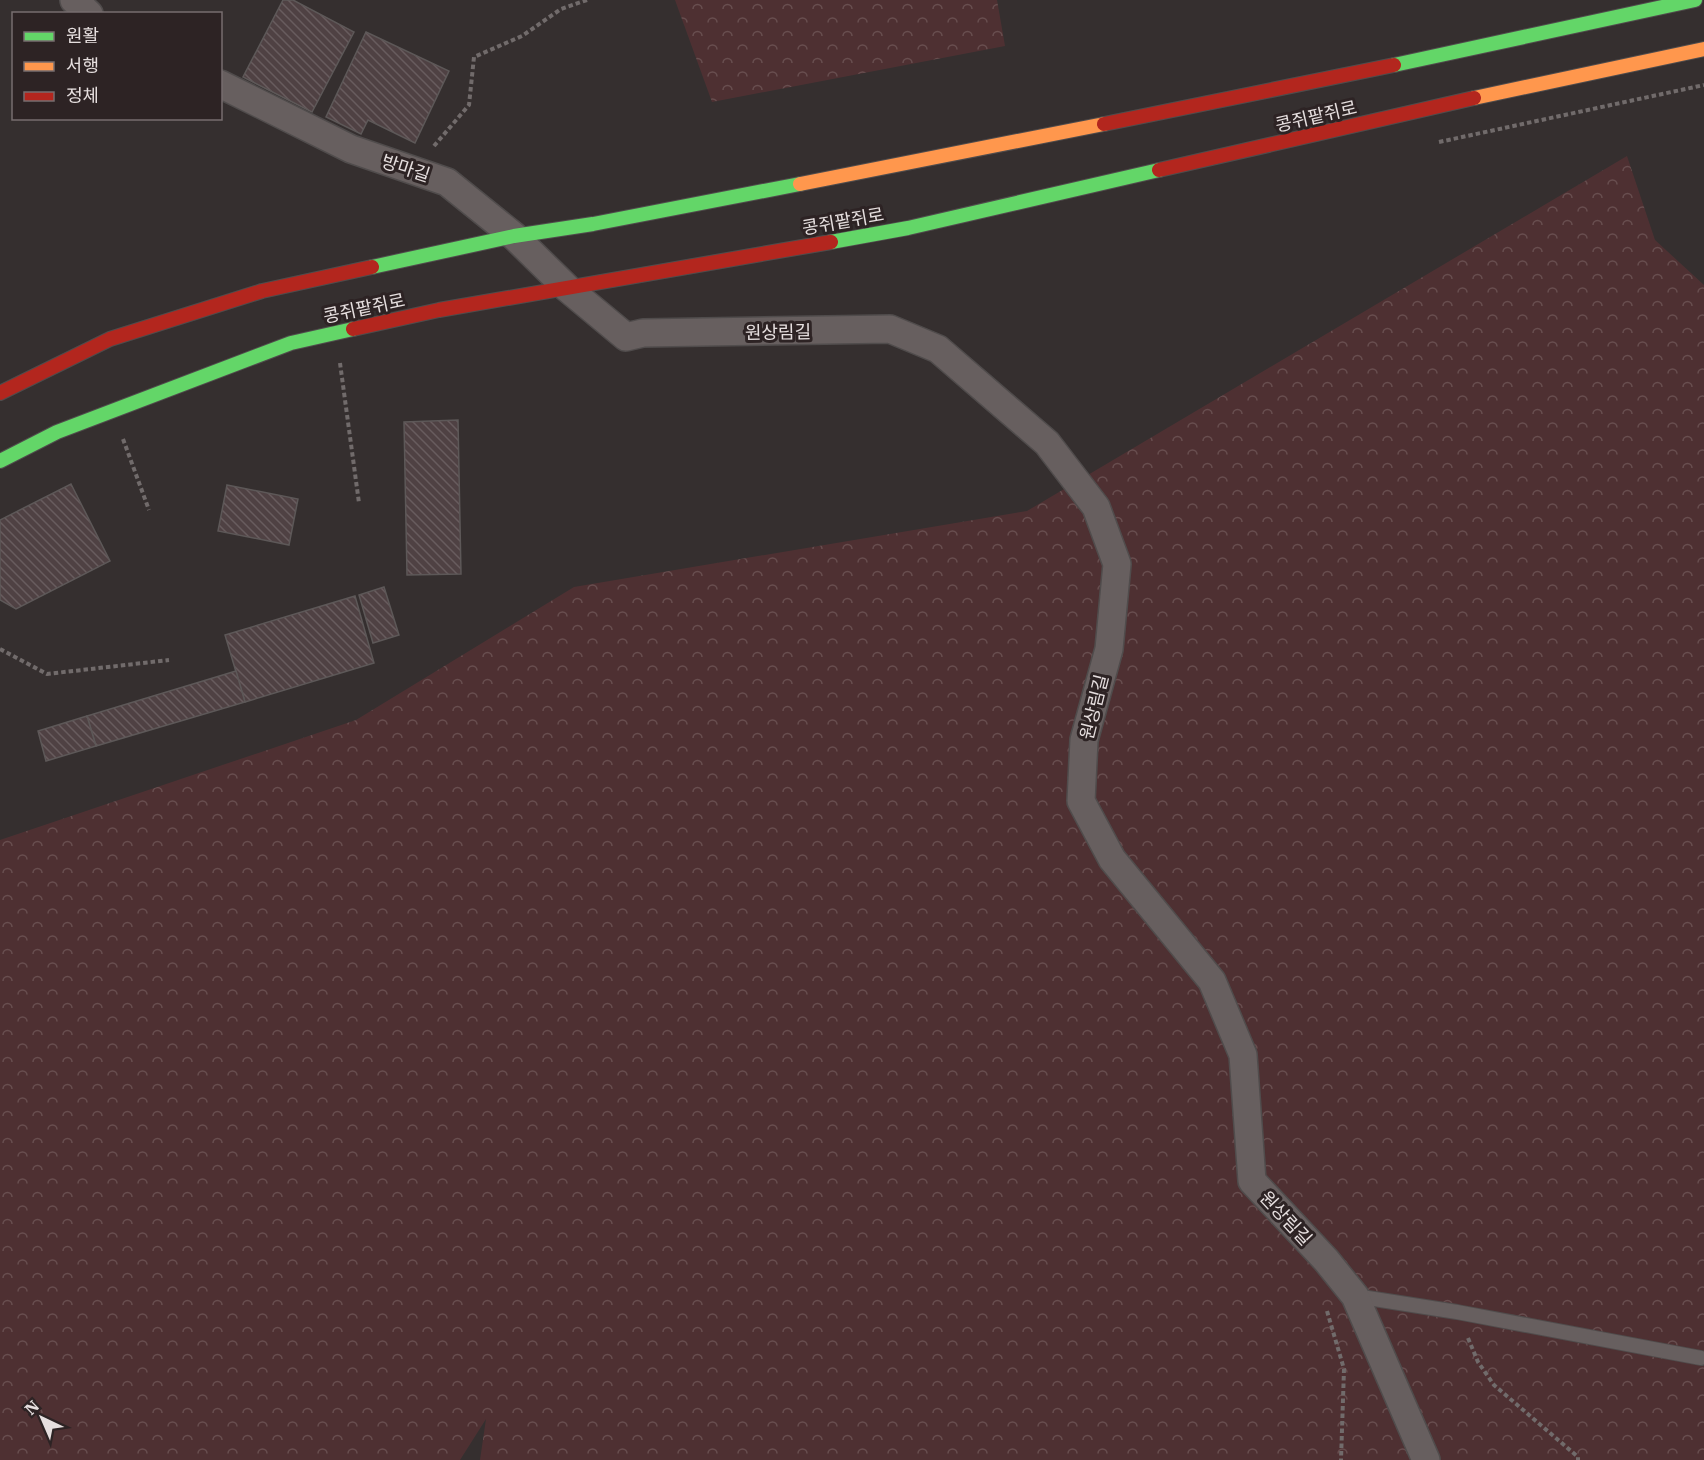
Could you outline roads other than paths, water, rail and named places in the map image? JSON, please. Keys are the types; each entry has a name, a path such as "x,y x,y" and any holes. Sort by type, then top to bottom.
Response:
{"main road":[{"name":"콩쥐팥쥐로","path":"0,393 110,339 262,291 514,236 593,225 877,170 1471,49 1695,0"},
{"name":"콩쥐팥쥐로","path":"0,461 57,432 113,410 291,343 336,332 439,310 908,228 1552,80 1704,49"}],"street":[{"path":"74,0 87,12"},
{"name":"방마길","path":"222,85 351,149 447,182 514,236 567,288"},
{"name":"원상림길","path":"567,288 626,336 643,333 890,329 938,349 1047,443 1095,507 1117,564 1110,649 1084,740 1082,801 1112,860 1212,981 1243,1055 1252,1181 1326,1260 1355,1296 1426,1460"}],"lane":[{"path":"1355,1296 1457,1312 1701,1358"}]}
